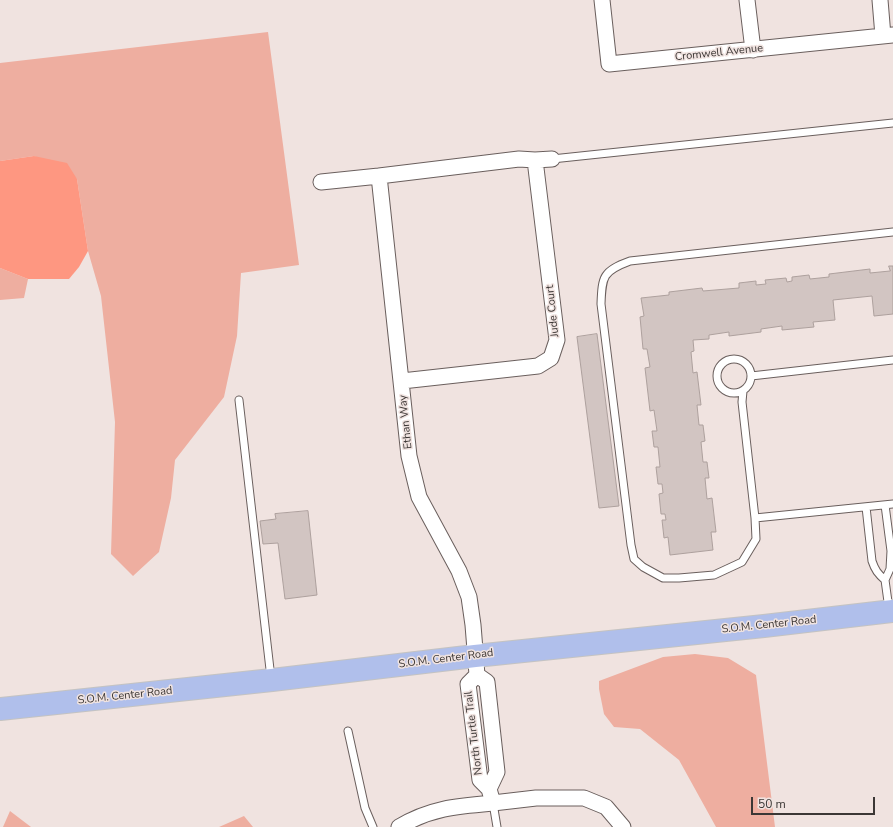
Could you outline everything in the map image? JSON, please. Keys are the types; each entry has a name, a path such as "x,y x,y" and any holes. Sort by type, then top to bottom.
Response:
{"main road":[{"name":"S.O.M. Center Road","path":"0,709 272,680 476,666 764,626 891,611"}],"street":[{"name":"Cromwell Avenue","path":"602,0 609,64 888,35"},
{"path":"747,0 753,50"},
{"path":"880,0 888,35"},
{"path":"321,182 519,159 552,159"},
{"name":"Jude Court","path":"402,381 538,366 551,358 557,340 535,160"},
{"name":"Ethan Way","path":"379,176 409,456 419,497 458,571 469,597 476,666"},
{"name":"North Turtle Trail","path":"476,666 486,682 497,772 491,796"},
{"path":"400,827 414,818 491,796 584,798 606,807 623,827"}],"lane":[{"path":"552,159 893,123"},
{"path":"743,391 742,402 756,539 742,562 714,575 663,578 643,568 634,559 631,545 601,304 602,286 606,273 630,261 893,232"},
{"path":"738,359 747,365 751,376 748,387 743,391 732,394 722,389 716,379 718,368 726,360 738,359"},
{"path":"751,376 893,360"},
{"path":"239,400 272,680"},
{"path":"755,518 889,504 891,550 890,569 885,580 891,611"},
{"path":"866,507 874,565 878,574 885,580"},
{"path":"348,731 365,808 373,827"},
{"path":"491,796 497,827"}],"shaded area":[{"path":"268,32 299,265 241,273 237,336 224,397 175,460 171,498 159,552 133,576 111,554 115,422 101,296 88,251 77,179 34,156 0,161 0,63"},
{"path":"34,156 67,163 77,179 88,251 79,267 69,279 28,279 0,268 0,161"},
{"path":"0,268 28,279 24,298 0,300"},
{"path":"695,654 728,658 756,675 775,827 716,827 679,760 640,729 614,727 604,714 599,681 663,657"},
{"path":"10,811 31,827 3,827"},
{"path":"244,816 253,827 219,827"}],"building":[{"path":"889,266 893,266 893,314 874,316 872,296 833,300 835,320 813,322 814,327 782,330 782,326 761,329 761,332 729,336 729,332 709,335 709,339 693,340 694,351 691,352 693,373 697,372 701,405 697,405 699,425 703,425 705,441 701,442 703,462 707,462 709,478 705,478 707,499 712,498 716,532 711,532 713,550 670,555 668,537 664,538 662,520 666,520 665,514 661,514 659,494 663,493 662,484 658,484 656,467 660,467 658,447 654,447 652,431 657,431 654,410 650,411 645,368 650,367 647,349 643,349 640,317 644,316 641,298 669,295 669,292 702,288 703,291 739,288 739,283 756,281 756,285 766,284 765,280 786,278 787,282 792,281 792,277 809,275 810,279 829,277 829,274 870,269 870,273 890,271"},
{"path":"597,334 619,506 599,508 577,337"},
{"path":"308,511 317,595 285,599 278,543 263,544 260,521 276,519 275,514"}]}
